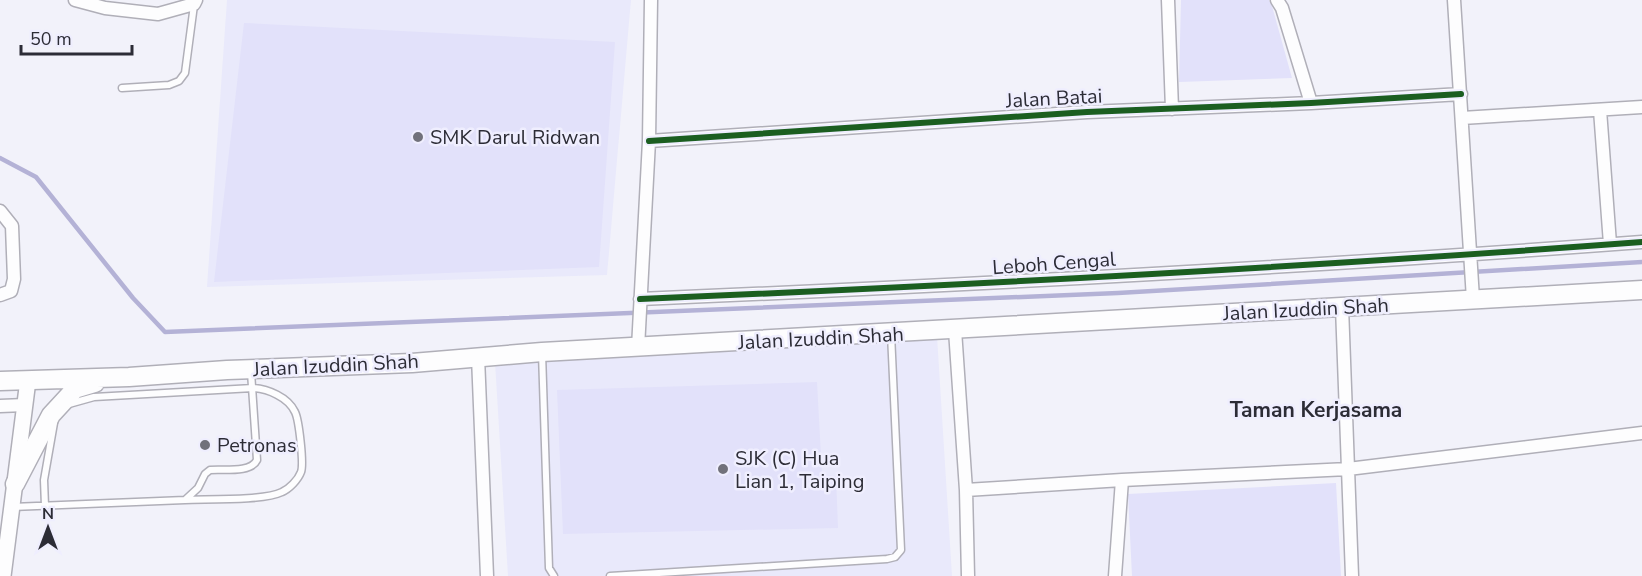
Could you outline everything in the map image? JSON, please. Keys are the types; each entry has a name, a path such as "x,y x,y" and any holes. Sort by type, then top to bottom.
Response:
{"main road":[{"name":"Jalan Izuddin Shah","path":"0,381 129,376 252,379 542,352 1642,290"},
{"path":"15,484 44,425 75,389 129,376"}],"street":[{"path":"75,0 105,8 158,14 195,2"},
{"path":"638,348 649,141 651,0"},
{"path":"1168,0 1172,109"},
{"path":"1277,0 1282,8 1311,103"},
{"path":"1454,0 1473,299"},
{"name":"Jalan Batai","path":"649,141 1461,94"},
{"path":"1462,118 1642,107"},
{"path":"1600,110 1610,244"},
{"path":"0,211 6,226 14,279 6,293"},
{"name":"Leboh Cengal","path":"640,302 1471,260 1642,242"},
{"path":"1341,307 1352,576"},
{"path":"955,330 966,490 968,576"},
{"path":"478,357 487,576"},
{"path":"3,576 28,380"},
{"path":"0,406 25,405"},
{"path":"966,490 1122,480 1348,470 1642,433"},
{"path":"1115,576 1122,480"}],"lane":[{"path":"122,88 169,85 179,81 185,73 195,2"},
{"path":"610,576 887,559 899,555 901,550 891,334"},
{"path":"542,352 549,567 554,576"},
{"path":"185,500 198,488 207,471 250,468 256,464 252,379"},
{"path":"12,507 45,506 185,500 268,496 283,492 294,483 302,471 297,414 284,399 263,388 252,379 94,397 74,402 63,408 55,419 44,480 45,506"}],"shaded area":[{"name":"SMK Darul Ridwan","path":"227,0 631,0 607,275 207,287"},
{"path":"1181,0 1269,0 1292,78 1179,82"},
{"name":"SMK Darul Ridwan","path":"244,23 615,42 599,267 214,282"},
{"name":"SJK (C) Hua Lian 1, Taiping","path":"937,336 952,576 508,576 495,362"},
{"path":"817,382 822,474 836,476 838,528 563,534 557,390"},
{"path":"1336,483 1341,576 1132,576 1128,494"}],"waterway":[{"path":"0,158 36,177 133,298 165,332 1118,293 1642,262"}],"cycle path":[{"path":"649,141 1087,112 1461,94"},
{"path":"640,299 1141,275 1642,242"}],"place":[{"name":"SMK Darul Ridwan","path":"418,137"},
{"name":"Petronas","path":"205,445"},
{"name":"SJK (C) Hua Lian 1, Taiping","path":"723,469"}],"district":[{"name":"Taman Kerjasama","path":"1316,410"}]}
